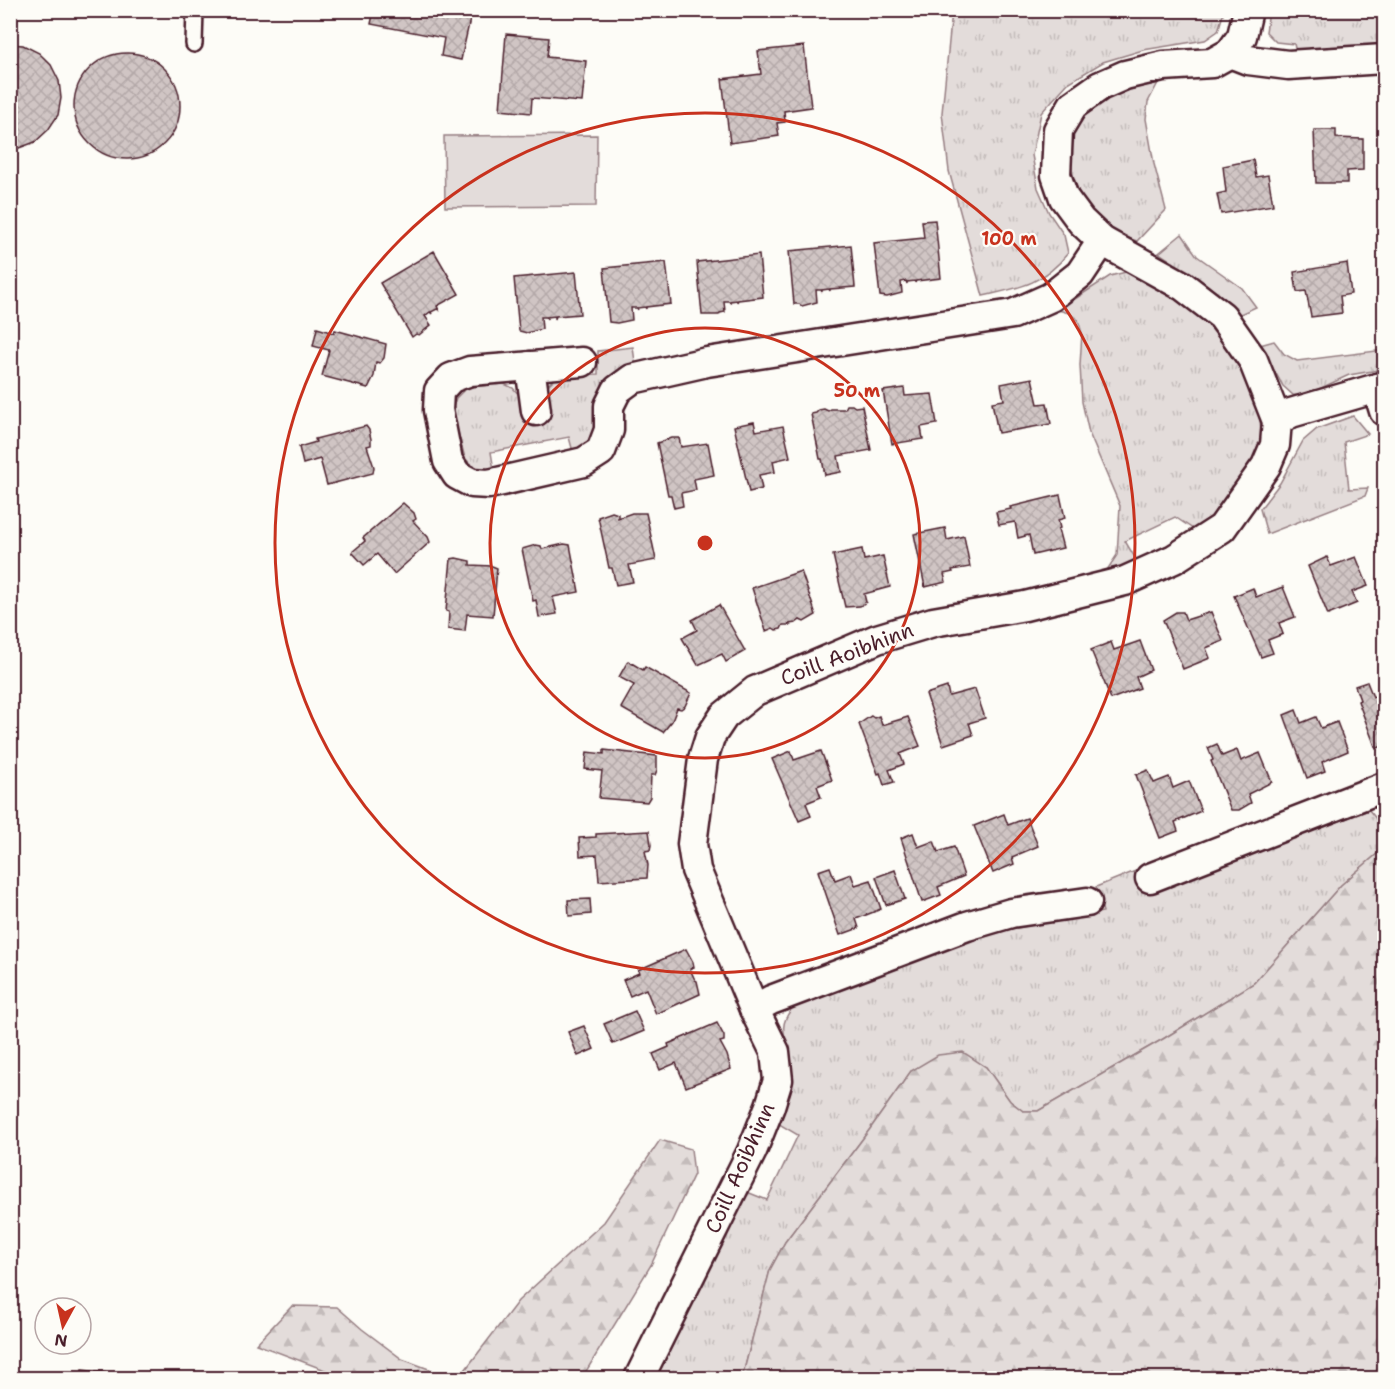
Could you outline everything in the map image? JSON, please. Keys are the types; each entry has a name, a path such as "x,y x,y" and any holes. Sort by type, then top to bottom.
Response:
{"street":[{"path":"1248,10 1242,36 1230,53 1248,60 1288,65 1384,59"},
{"name":"Coill Aoibhinn","path":"639,1378 752,1151 778,1080 775,1052 754,1009 696,870 692,844 703,759 710,737 724,716 755,691 877,639 933,622 1024,606 1125,581 1174,559 1222,528 1266,466 1275,445 1277,421 1253,360 1222,316 1183,285 1102,241 1081,221 1064,198 1056,175 1058,130 1073,105 1100,86 1125,75 1162,66 1212,63 1230,53"},
{"path":"582,362 470,371 451,378 439,391 438,410 448,461 457,475 472,483 489,484 584,462 601,451 609,430 609,406 617,390 632,379 707,362 1013,314 1051,297 1080,274 1102,241"},
{"path":"530,366 536,411"},
{"path":"1277,421 1291,413 1382,395"},
{"path":"1150,878 1384,787"},
{"path":"754,1009 771,1000 967,926 1011,913 1087,902"}],"lane":[{"path":"194,44 195,10"}],"green space":[{"path":"952,11 1224,11 1218,31 1205,40 1143,50 1103,62 1068,83 1041,113 1032,155 1038,188 1049,213 1064,235 1068,253 1050,272 1040,278 1019,287 983,296 949,171 942,113"},
{"path":"1269,11 1384,11 1384,44 1296,52 1294,44 1276,42 1266,32"},
{"path":"1158,83 1148,102 1146,119 1154,164 1166,210 1137,241 1107,229 1094,217 1078,191 1073,176 1070,145 1073,131 1087,111 1105,99"},
{"path":"597,135 596,206 445,207 444,136"},
{"path":"1182,234 1197,256 1242,288 1256,307 1238,315 1209,286 1159,253"},
{"path":"1126,272 1167,292 1202,319 1217,336 1243,373 1252,393 1259,417 1261,436 1247,470 1210,520 1196,531 1175,517 1125,541 1137,561 1105,573 1117,555 1120,506 1089,433 1082,402 1080,365 1082,333 1078,320 1069,313 1058,310 1110,276"},
{"path":"1274,341 1284,354 1297,361 1384,350 1384,369 1349,375 1304,396 1293,395 1283,386 1260,345"},
{"path":"633,347 635,362 612,375 601,390 596,406 593,436 583,447 573,452 569,437 491,452 494,470 483,471 473,467 465,458 452,410 456,398 466,388 502,383 513,388 520,396 525,423 546,420 544,397 549,384 561,376 598,374 598,351"},
{"path":"1353,416 1368,434 1344,442 1349,489 1368,488 1365,496 1267,534 1260,509 1280,483 1303,441 1317,429"},
{"path":"1369,810 1382,826 1384,825 1384,848 1341,885 1254,983 1038,1111 1023,1111 1010,1101 986,1067 911,1071 785,1242 770,1270 742,1378 654,1378 747,1192 767,1200 798,1135 779,1124 792,1075 784,1023 794,1006 915,958 1006,930 1103,912 1096,887 1138,870 1146,893"},
{"path":"1384,848 1384,1378 742,1378 770,1270 785,1242 911,1071 938,1055 963,1052 986,1067 1010,1101 1023,1111 1038,1111 1254,983 1341,885"},
{"path":"660,1140 691,1149 694,1174 651,1265 582,1378 459,1378 518,1301 604,1222"},
{"path":"292,1306 337,1307 402,1359 453,1378 346,1378 256,1344"}],"building":[{"path":"374,10 472,10 461,60 441,56 444,38 371,24"},
{"path":"506,34 549,38 547,57 586,61 582,102 532,98 531,113 500,110"},
{"path":"10,44 23,45 39,53 51,65 59,81 61,98 58,115 48,130 35,142 10,149"},
{"path":"804,46 811,107 784,111 785,122 777,123 779,136 730,143 722,79 761,74 758,51"},
{"path":"127,53 147,57 164,69 176,86 180,106 176,126 164,143 147,155 127,159 107,155 90,143 78,126 74,106 78,86 90,69 107,57"},
{"path":"1314,130 1336,130 1336,138 1363,139 1363,170 1347,171 1347,183 1316,183"},
{"path":"1253,160 1256,177 1268,175 1273,205 1221,214 1217,194 1226,192 1223,166"},
{"path":"935,220 941,278 915,283 915,281 907,282 907,284 906,281 901,282 902,293 887,297 880,296 874,243 924,238 922,221"},
{"path":"851,245 855,287 822,290 822,292 816,290 817,302 802,306 794,304 789,251"},
{"path":"434,251 459,294 437,306 439,310 425,316 431,325 419,335 412,337 380,283"},
{"path":"759,255 763,297 737,302 737,300 730,301 730,303 724,301 725,312 719,315 702,315 697,262"},
{"path":"666,262 671,304 646,307 646,309 645,307 631,308 632,320 609,322 604,268"},
{"path":"1347,263 1351,294 1340,296 1342,313 1311,317 1306,291 1297,292 1294,272"},
{"path":"576,272 580,314 556,316 555,319 555,316 547,317 547,319 541,317 542,329 527,333 519,331 514,278"},
{"path":"317,328 334,333 335,330 386,344 384,358 380,363 376,362 374,376 368,388 322,376 329,350 313,346"},
{"path":"1032,378 1038,404 1047,403 1051,424 998,433 992,402 1004,400 1001,384"},
{"path":"904,388 905,396 932,394 937,424 921,427 923,439 892,444 883,391"},
{"path":"847,405 862,406 871,450 838,456 841,472 825,475 811,414 824,409 828,411 845,409"},
{"path":"754,422 756,431 783,426 790,457 773,461 775,472 759,475 762,489 749,492 734,426"},
{"path":"366,426 371,439 371,445 367,446 374,467 373,473 327,485 320,459 303,464 299,447 316,442 315,439"},
{"path":"679,438 681,447 708,443 714,475 694,479 696,490 681,493 683,506 674,508 671,495 668,495 657,443"},
{"path":"1060,495 1065,518 1058,520 1060,528 1058,529 1063,548 1033,555 1029,535 1018,538 1015,522 999,525 996,512"},
{"path":"403,503 414,513 416,519 413,521 430,542 394,574 377,554 364,565 352,552 365,541 363,538"},
{"path":"612,512 618,514 618,518 632,513 646,513 656,560 629,565 633,582 616,585 612,568 609,568 598,517"},
{"path":"945,528 947,540 964,536 970,567 952,570 953,572 944,574 946,582 925,587 914,534"},
{"path":"564,544 570,545 579,592 553,597 557,614 539,617 536,600 533,601 522,549 536,545 541,546 542,549"},
{"path":"862,549 864,560 883,556 890,587 864,594 866,602 860,606 845,607 833,555"},
{"path":"1327,557 1331,566 1356,557 1368,586 1352,592 1357,603 1328,615 1308,566"},
{"path":"451,559 470,561 470,565 497,568 493,616 467,614 465,631 448,629 449,612 446,611"},
{"path":"801,571 816,615 804,622 800,620 790,625 783,625 781,629 773,628 766,631 752,588"},
{"path":"1283,587 1295,617 1279,623 1283,634 1268,640 1273,653 1261,657 1234,596 1253,588 1256,597"},
{"path":"719,605 745,651 726,662 722,654 698,665 682,638 697,630 692,620"},
{"path":"1176,612 1183,612 1186,620 1211,612 1223,641 1206,648 1210,658 1183,669 1163,620"},
{"path":"1140,641 1151,670 1136,677 1140,688 1111,699 1091,650 1111,642 1114,650"},
{"path":"628,661 643,670 645,667 691,693 685,706 681,709 677,708 672,721 663,732 621,708 634,685 619,677"},
{"path":"1367,682 1373,697 1384,692 1384,745 1376,749 1358,701 1360,700 1355,686"},
{"path":"947,687 949,696 975,689 985,718 969,723 973,735 943,745 926,694"},
{"path":"1296,710 1301,723 1316,717 1321,728 1337,722 1348,751 1322,762 1325,771 1307,778 1284,715"},
{"path":"871,716 874,718 879,716 882,725 908,717 920,746 900,754 904,764 889,770 894,782 884,785 859,724"},
{"path":"1217,744 1222,756 1237,750 1241,761 1260,753 1272,782 1248,794 1251,803 1239,810 1231,810 1211,761 1213,760 1208,748"},
{"path":"604,750 657,756 657,770 655,775 651,775 650,797 647,802 599,798 602,771 585,769 587,752 604,754"},
{"path":"791,751 794,760 821,751 832,780 817,786 821,797 806,803 811,816 799,821 772,759"},
{"path":"1148,770 1154,783 1169,777 1173,788 1189,781 1201,811 1175,822 1178,831 1160,838 1136,775"},
{"path":"1004,814 1008,825 1027,818 1038,846 1012,857 1014,864 993,873 974,826"},
{"path":"649,831 650,850 645,851 648,865 647,878 599,881 597,855 580,856 579,838 596,837 596,834"},
{"path":"913,833 918,847 934,841 938,852 954,847 964,876 938,887 941,895 922,902 901,838"},
{"path":"830,867 835,880 851,874 855,885 871,880 881,909 856,919 859,928 840,935 818,871"},
{"path":"895,870 905,899 886,905 876,877"},
{"path":"590,899 591,914 569,916 568,900"},
{"path":"686,949 693,962 694,967 690,969 697,981 700,994 656,1014 646,989 630,996 623,980 639,973 638,970"},
{"path":"635,1011 644,1031 613,1044 604,1024"},
{"path":"717,1023 724,1036 724,1041 720,1042 731,1069 686,1087 676,1063 660,1070 653,1054 669,1047 668,1044"},
{"path":"584,1026 594,1049 578,1056 568,1032"},
{"path":"82,1370 109,1373 108,1378 81,1378"}]}
